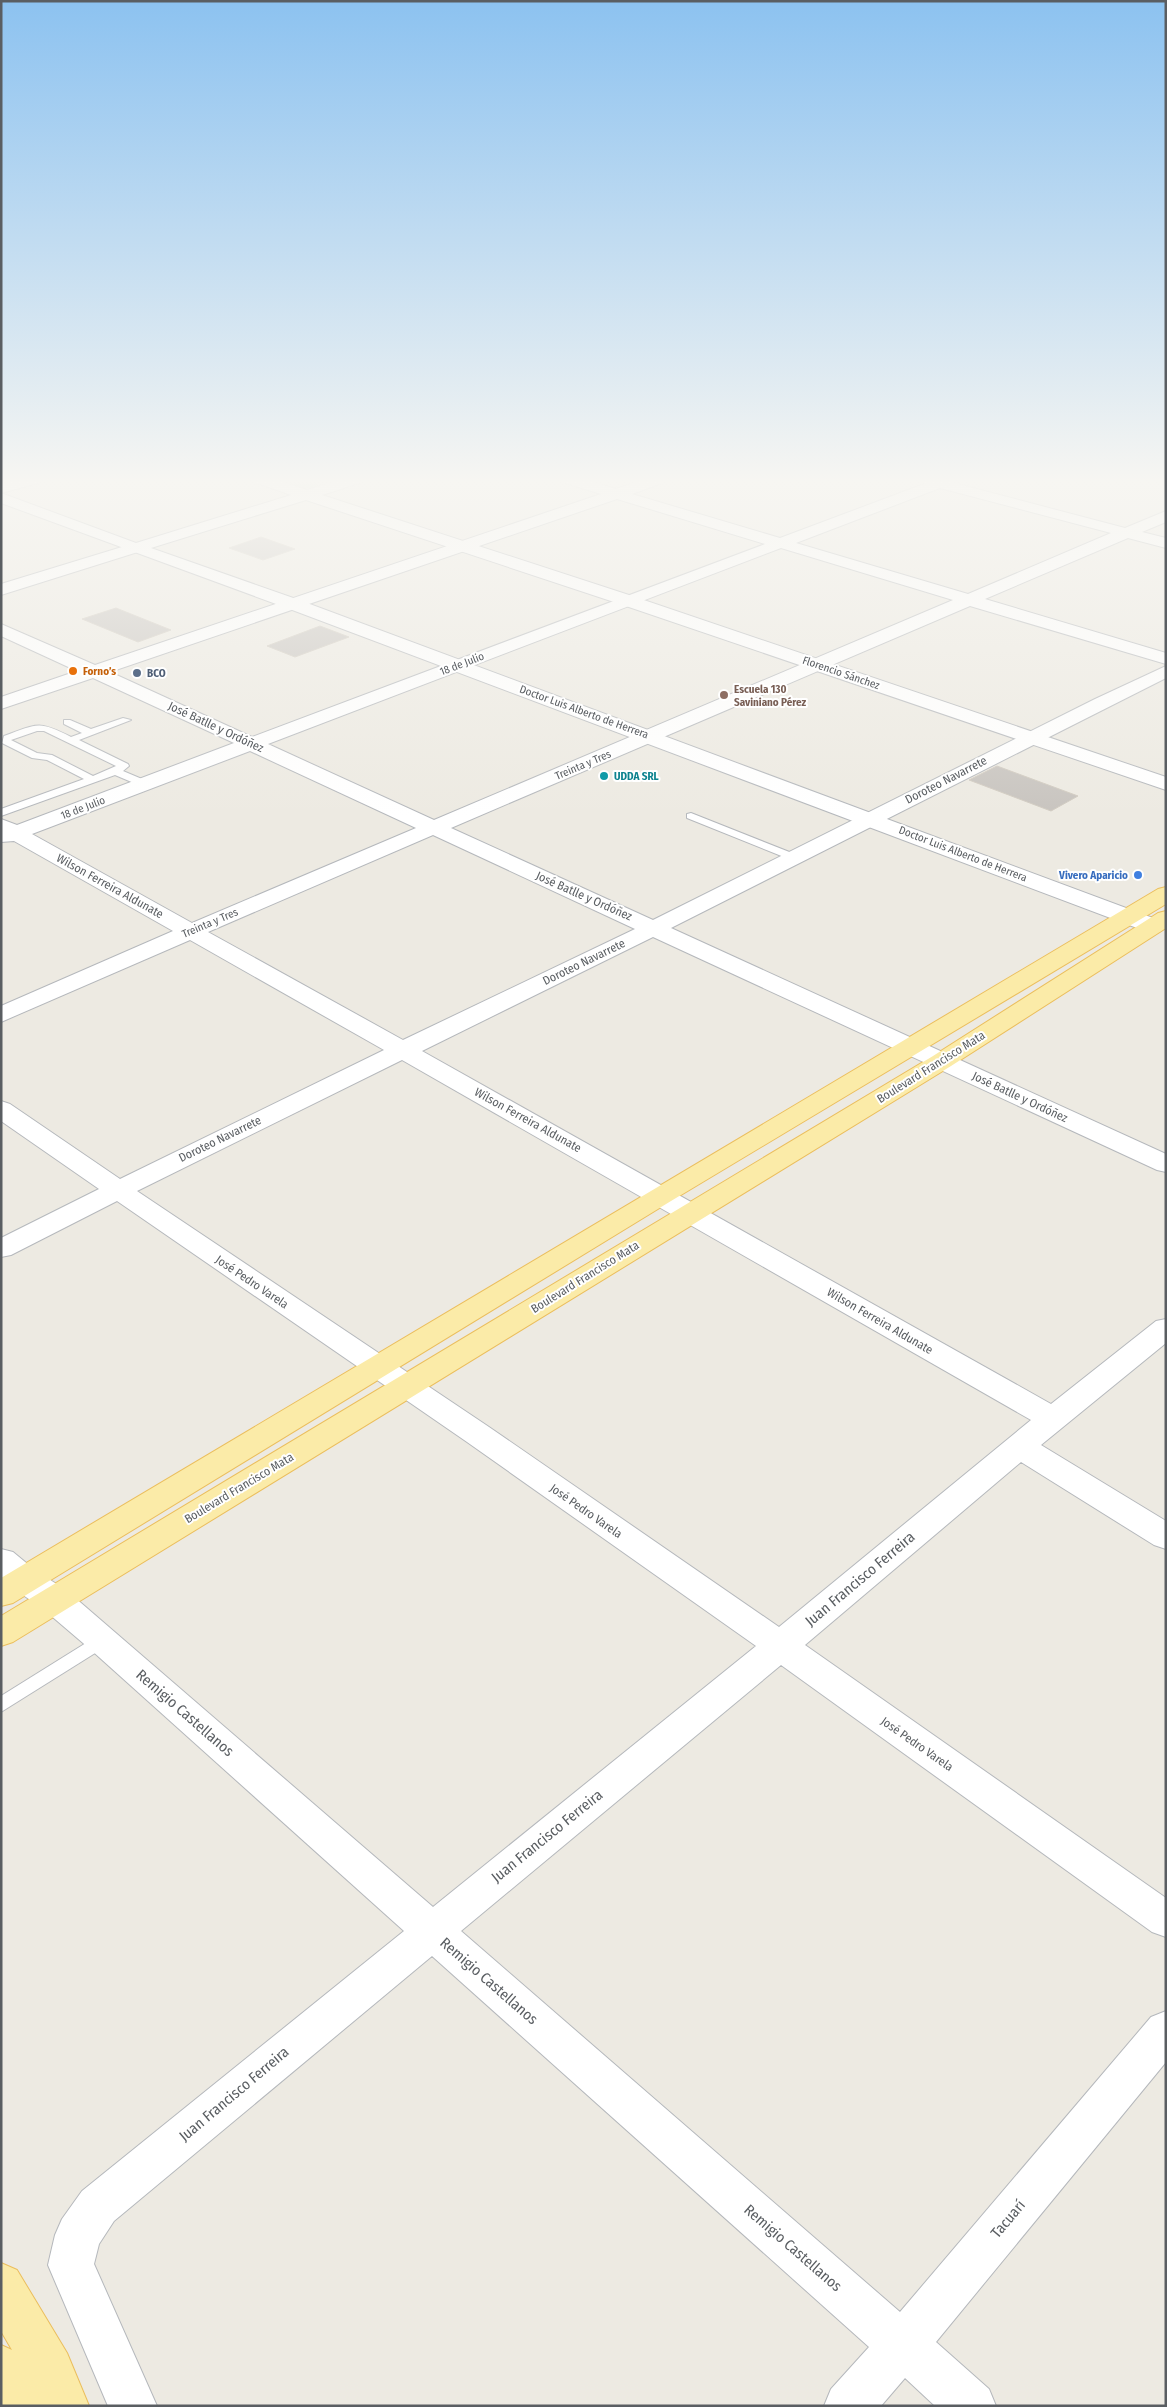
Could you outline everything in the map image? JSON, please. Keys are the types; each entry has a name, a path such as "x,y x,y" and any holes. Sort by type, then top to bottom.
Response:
{"main road":[{"name":"Boulevard Francisco Mata","path":"20,1584 408,1386 690,1212 942,1061 1153,923 1166,894"},
{"name":"Boulevard Francisco Mata","path":"1,1633 20,1584 910,1046 1153,923"},
{"path":"1,2286 50,2370 65,2406"},
{"path":"1,2369 20,2406"}],"street":[{"name":"Doctor Luis Alberto de Herrera","path":"257,591 1153,923"},
{"path":"1,703 330,591"},
{"name":"Florencio Sánchez","path":"600,591 1166,784"},
{"name":"18 de Julio","path":"6,832 139,787 459,666 650,591"},
{"path":"941,591 1166,659"},
{"name":"Treinta y Tres","path":"1,1015 190,931 990,591"},
{"name":"José Batlle y Ordóñez","path":"1,628 434,829 655,928 1166,1164"},
{"name":"Doroteo Navarrete","path":"1,1249 403,1050 655,928 1028,738 1166,671"},
{"name":"Wilson Ferreira Aldunate","path":"6,832 190,931 403,1050 661,1195 1053,1420"},
{"name":"José Pedro Varela","path":"1,1109 116,1191 408,1386 780,1646 1166,1920"},
{"name":"Juan Francisco Ferreira","path":"133,2406 71,2265 78,2235 98,2206 780,1646 1019,1446 1166,1328"},
{"path":"1019,1446 1166,1537"},
{"name":"Remigio Castellanos","path":"20,1584 102,1640 972,2406"},
{"name":"Tacuarí","path":"848,2406 903,2345 1166,2030"}],"lane":[{"path":"71,740 126,720"},
{"path":"67,722 90,733"},
{"path":"1,813 115,771 124,766 41,727 5,740 35,756 49,758 92,779"},
{"path":"115,771 139,787"},
{"path":"103,775 139,787"},
{"path":"691,816 793,857"},
{"path":"1,1705 102,1640"}],"building":[{"path":"116,608 171,630 138,642 82,619"},
{"path":"320,626 349,637 295,657 267,646"},
{"path":"997,766 1078,796 1051,811 969,780"}],"place":[{"name":"Forno’s","path":"73,671"},
{"name":"BCO","path":"137,673"},
{"name":"Escuela 130 Saviniano Pérez","path":"724,695"},
{"name":"UDDA SRL","path":"604,776"},
{"name":"Vivero Aparicio","path":"1138,875"}]}
